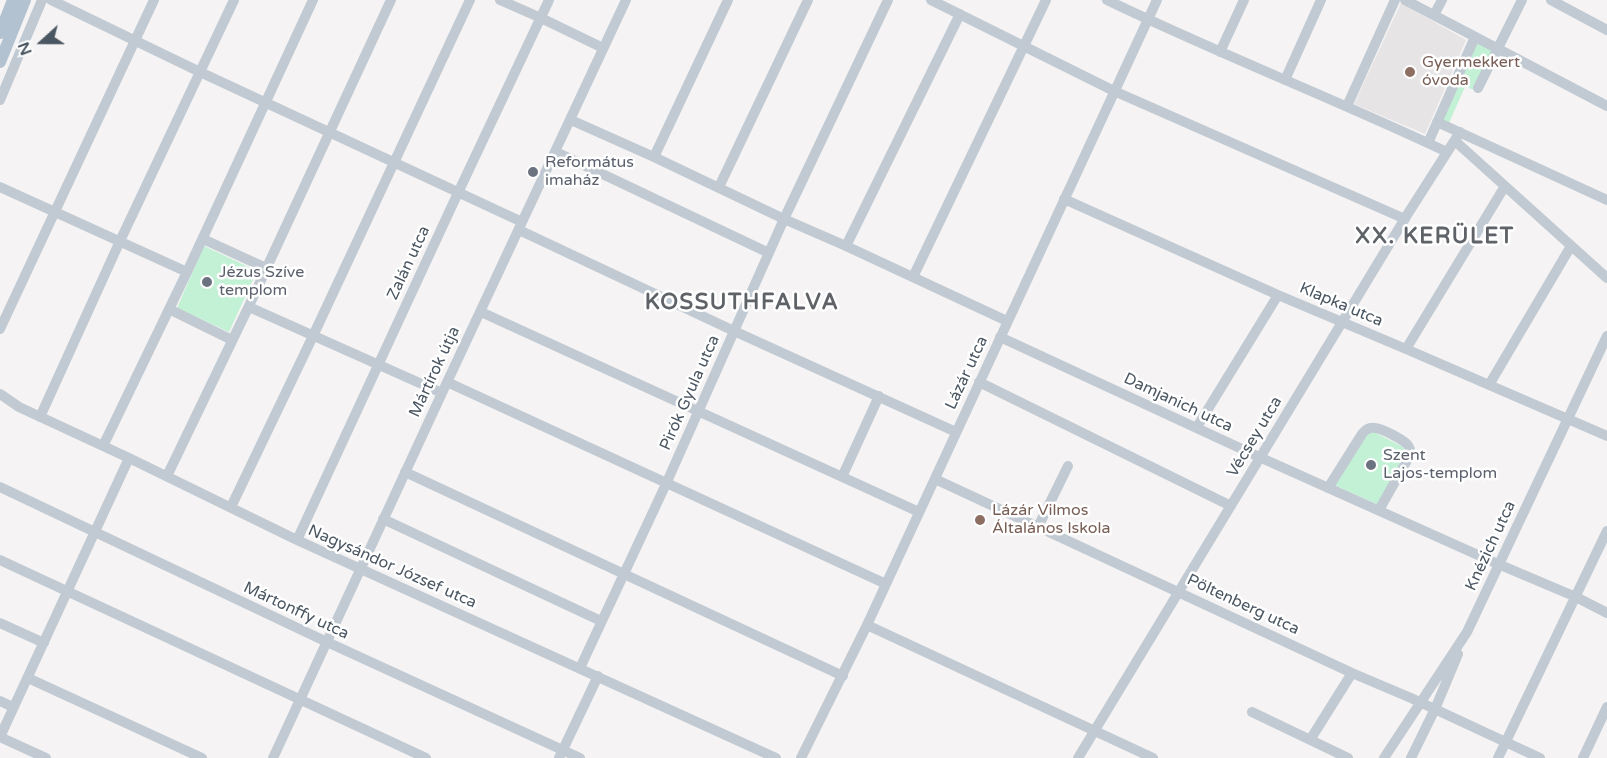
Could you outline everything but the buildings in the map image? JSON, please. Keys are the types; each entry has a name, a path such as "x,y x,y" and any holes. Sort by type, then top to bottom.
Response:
{"main road":[{"path":"0,33 13,0"},
{"path":"0,62 25,0"}],"street":[{"path":"0,100 42,0"},
{"path":"51,0 73,5 135,41 459,192 520,226 734,331 956,432"},
{"path":"0,329 154,0"},
{"path":"40,417 234,0"},
{"path":"103,446 203,239 313,0"},
{"path":"167,476 249,307 391,0"},
{"path":"231,507 470,0"},
{"path":"500,0 603,48"},
{"name":"Zalán utca","path":"297,540 549,0"},
{"name":"Mártírok útja","path":"273,758 626,0"},
{"path":"654,157 728,0"},
{"path":"719,187 808,0"},
{"name":"Pirók Gyula utca","path":"580,668 666,484 784,219 888,0"},
{"path":"931,0 1114,91 1405,219"},
{"path":"913,278 1046,0"},
{"path":"1107,0 1447,152"},
{"name":"Lázár utca","path":"801,758 867,625 1157,0"},
{"path":"1220,52 1244,0"},
{"path":"1285,80 1321,0"},
{"path":"1347,106 1395,0"},
{"path":"1405,0 1607,106"},
{"path":"1434,15 1442,0"},
{"path":"1478,88 1522,0"},
{"path":"1551,0 1607,30"},
{"path":"846,246 960,14"},
{"path":"1428,143 1475,37"},
{"path":"571,120 1007,321"},
{"path":"1437,122 1457,136 1505,186 1607,278"},
{"path":"1457,136 1607,200"},
{"name":"Vécsey utca","path":"1078,758 1457,136"},
{"path":"556,152 769,253"},
{"path":"1406,349 1505,186"},
{"path":"0,187 187,272"},
{"name":"Klapka utca","path":"1064,199 1278,295 1607,436"},
{"path":"203,239 266,267"},
{"path":"1489,385 1571,246"},
{"path":"1197,428 1278,295"},
{"path":"249,307 442,393"},
{"path":"169,309 232,340"},
{"path":"481,312 919,512"},
{"name":"Knézich utca","path":"1384,758 1467,632 1607,336"},
{"name":"Damjanich utca","path":"1000,337 1607,613"},
{"path":"447,382 886,584"},
{"path":"979,382 1231,506"},
{"name":"Nagysándor József utca","path":"0,394 19,407 297,540 776,758"},
{"path":"842,477 879,396"},
{"path":"1328,488 1362,434 1369,429 1377,428 1405,442 1410,448 1409,457 1379,510"},
{"path":"46,758 0,737 129,458"},
{"path":"1038,527 1068,466"},
{"path":"405,472 843,676"},
{"name":"Pöltenberg utca","path":"935,479 1540,758"},
{"name":"Mártonffy utca","path":"0,487 561,754 580,758"},
{"path":"383,519 601,621"},
{"path":"1498,758 1607,531"},
{"path":"0,560 426,758"},
{"path":"0,623 44,643"},
{"path":"867,625 1153,758"},
{"path":"1411,758 1467,632"},
{"path":"1310,740 1352,673"},
{"path":"561,754 597,676"},
{"path":"28,678 202,758"},
{"path":"0,701 14,707"},
{"path":"1582,758 1607,706"},
{"path":"1252,712 1348,758"}],"shaded area":[{"name":"Gyermekkert óvoda","path":"1401,3 1466,40 1425,134 1354,104"}],"green space":[{"path":"1477,42 1493,50 1475,90 1465,87 1449,123 1443,120"},
{"path":"204,246 257,271 229,332 177,308"},
{"path":"1374,432 1406,450 1406,455 1379,505 1334,485 1366,434"}],"place":[{"name":"Gyermekkert óvoda","path":"1410,72"},
{"name":"Református imaház","path":"533,172"},
{"name":"Jézus Szíve templom","path":"207,282"},
{"name":"Szent Lajos-templom","path":"1371,465"},
{"name":"Lázár Vilmos Általános Iskola","path":"980,520"}],"district":[{"name":"XX. KERÜLET","path":"1435,237"},
{"name":"KOSSUTHFALVA","path":"742,303"}]}
